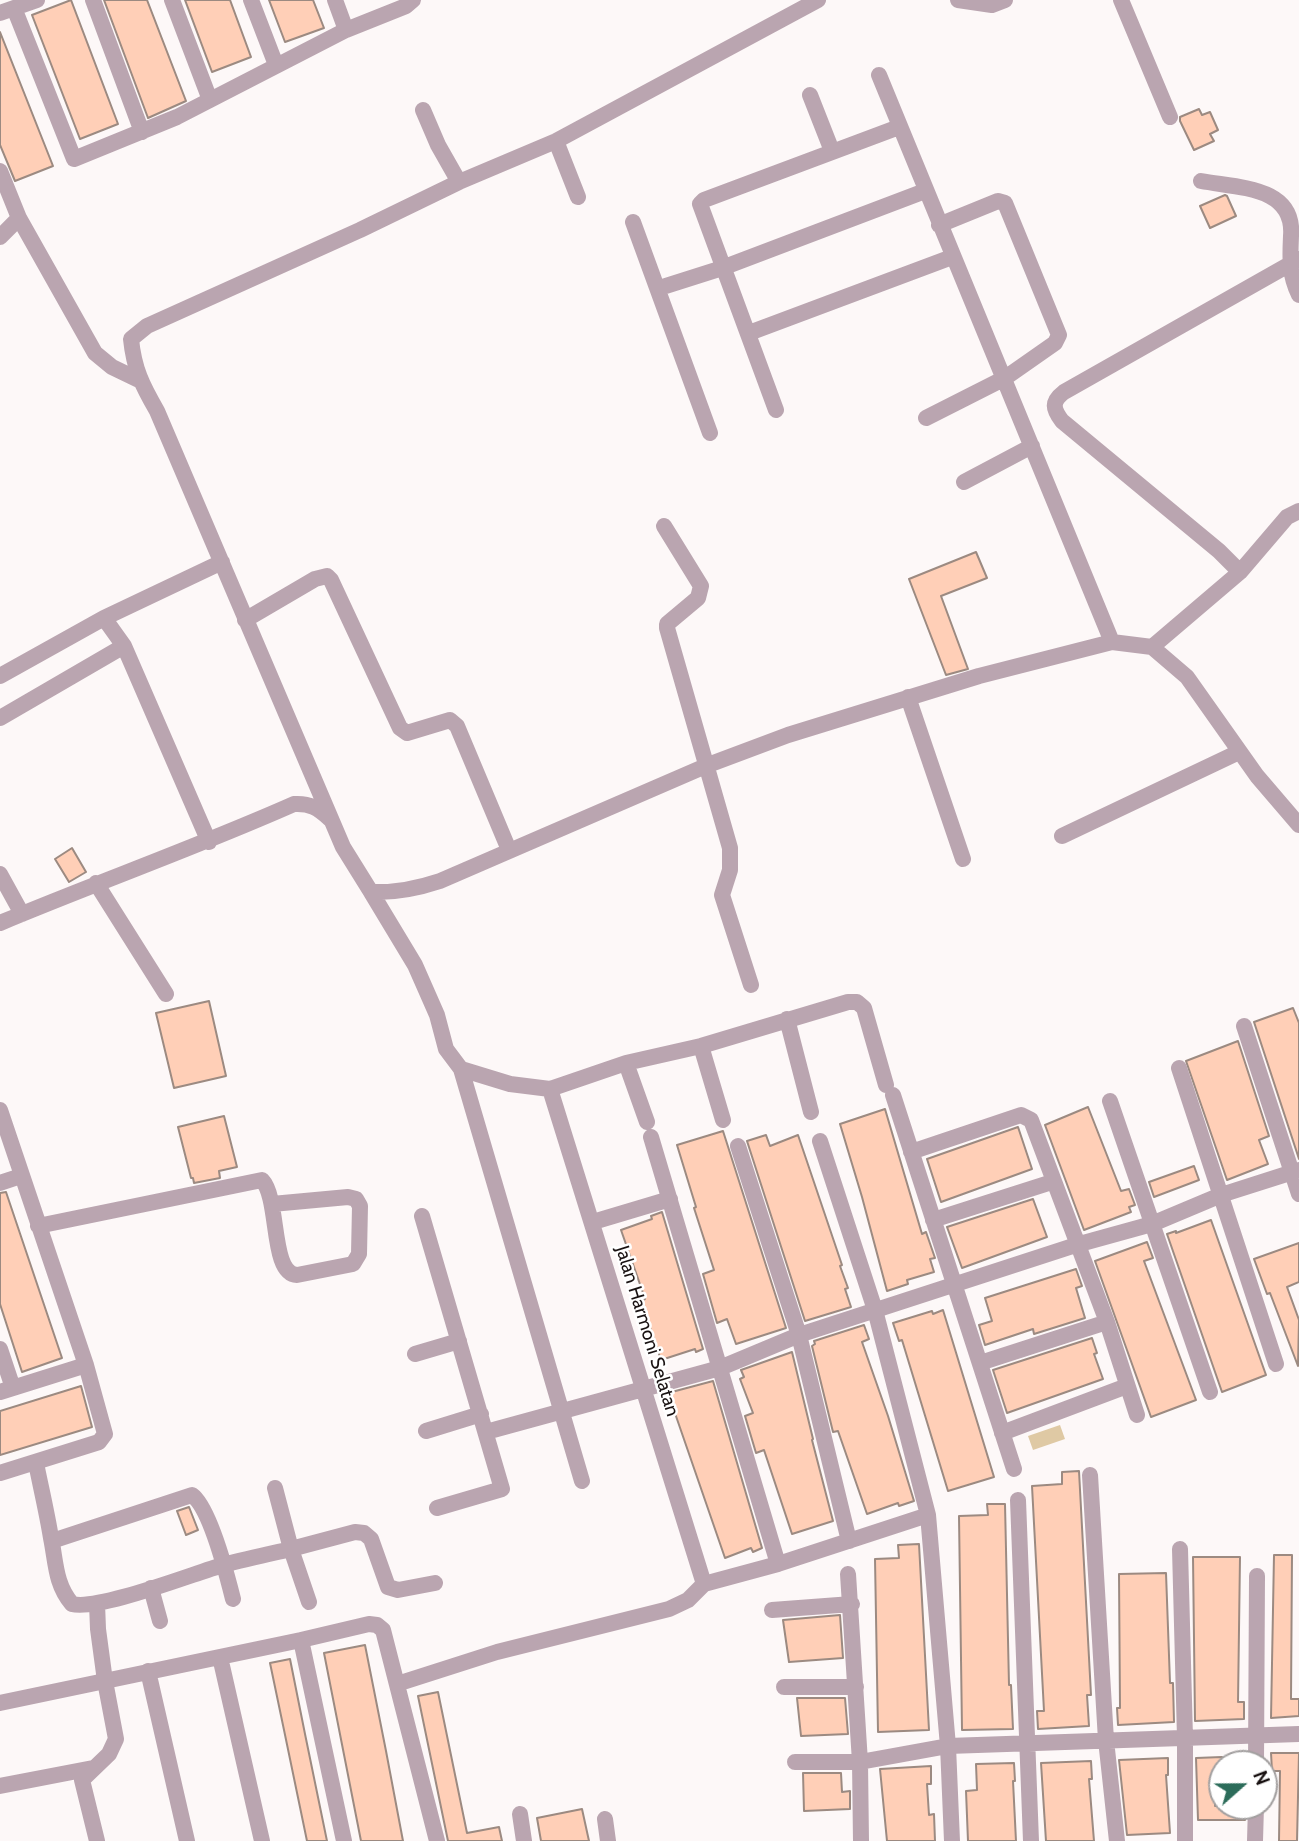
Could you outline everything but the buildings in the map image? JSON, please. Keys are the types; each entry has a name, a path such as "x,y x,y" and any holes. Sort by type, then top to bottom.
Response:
{"street":[{"path":"34,0 7,10 74,159 142,132 346,30 406,6 413,0"},
{"path":"93,0 142,132"},
{"path":"172,0 210,100"},
{"path":"251,0 276,65"},
{"path":"335,0 346,30"},
{"path":"582,1481 461,1069 446,1049 437,1015 415,965 343,847 157,411 139,380 131,339 147,326 459,182 556,141 818,0"},
{"path":"958,0 992,5 1005,0"},
{"path":"1121,0 1170,117"},
{"path":"878,75 1112,642"},
{"path":"810,95 832,151"},
{"path":"423,110 438,145 459,182"},
{"path":"776,410 699,207 702,202 899,127"},
{"path":"556,141 578,197"},
{"path":"0,171 19,218 95,353 112,367 139,380"},
{"path":"1201,181 1262,193 1282,202 1292,221 1299,295"},
{"path":"659,289 925,191"},
{"path":"926,418 1004,377 1055,343 1059,335 1007,205 1003,201 939,225"},
{"path":"0,237 19,218"},
{"path":"633,222 710,433"},
{"path":"749,333 952,257"},
{"path":"1240,572 1219,551 1062,421 1054,410 1055,398 1294,262"},
{"path":"964,482 1032,446"},
{"path":"1152,647 1240,572 1287,517 1299,511"},
{"path":"664,526 701,586 698,598 667,624 667,628 730,848 730,870 722,895 751,985"},
{"path":"0,677 104,618 222,562"},
{"path":"246,620 315,579 327,576 400,728 407,733 450,720 457,726 509,850"},
{"path":"104,618 124,646 209,842"},
{"path":"371,892 396,893 440,881 708,765 788,735 992,672 1112,642 1152,647 1187,677 1239,752 1299,825"},
{"path":"0,718 124,646"},
{"path":"908,697 963,859"},
{"path":"1062,836 1239,752"},
{"path":"0,923 96,883 209,842 294,804 306,803 319,809 333,822"},
{"path":"0,874 22,914"},
{"path":"96,883 166,994"},
{"path":"461,1069 510,1084 550,1089 626,1063 701,1046 787,1019 848,1002 857,1002 864,1008 1014,1469"},
{"path":"787,1019 811,1112"},
{"path":"1244,1026 1295,1171 1299,1194"},
{"path":"701,1046 723,1120"},
{"path":"626,1063 670,1199 778,1564"},
{"path":"1179,1068 1276,1364"},
{"name":"Jalan Harmoni Selatan","path":"550,1089 704,1584"},
{"path":"1110,1101 1210,1392"},
{"path":"0,1110 86,1365 105,1434 99,1442 0,1473"},
{"path":"911,1152 1020,1115 1031,1120 1052,1182 1107,1322 1137,1415"},
{"path":"820,1141 875,1310 928,1515 948,1745 952,1841"},
{"path":"738,1146 799,1335 849,1541"},
{"path":"486,1432 720,1368 799,1335 1152,1223 1220,1195 1295,1171"},
{"path":"0,1183 21,1176"},
{"path":"38,1226 262,1180 266,1184 272,1204 281,1262 285,1271 291,1275 353,1264 359,1254 360,1206 356,1199 348,1197 272,1204"},
{"path":"933,1220 1052,1182"},
{"path":"593,1222 670,1199"},
{"path":"422,1216 502,1489 437,1508"},
{"path":"980,1363 1107,1322"},
{"path":"415,1354 459,1341"},
{"path":"0,1349 7,1390 86,1365"},
{"path":"1002,1433 1127,1386"},
{"path":"426,1432 481,1414"},
{"path":"36,1463 56,1574 64,1594 72,1604 78,1606 355,1532 364,1532 371,1539 383,1580 388,1587 398,1590 435,1583"},
{"path":"1090,1475 1106,1740 1116,1841"},
{"path":"275,1488 291,1549 309,1602"},
{"path":"52,1541 192,1495 201,1502 224,1565 233,1599"},
{"path":"1018,1500 1031,1841"},
{"path":"397,1684 497,1651 669,1609 688,1600 704,1584 778,1564 928,1515"},
{"path":"1180,1549 1185,1841"},
{"path":"848,1574 860,1762 861,1841"},
{"path":"1256,1576 1256,1750"},
{"path":"151,1588 160,1621"},
{"path":"97,1603 105,1681 116,1739 112,1749 83,1777 81,1784 97,1841"},
{"path":"772,1609 852,1604"},
{"path":"0,1703 369,1624 377,1625 387,1639 437,1841"},
{"path":"301,1640 344,1841"},
{"path":"220,1657 262,1841"},
{"path":"148,1671 187,1841"},
{"path":"785,1687 856,1687"},
{"path":"795,1762 860,1762 948,1745 1299,1734"},
{"path":"0,1786 95,1767"},
{"path":"520,1814 524,1841"},
{"path":"604,1819 608,1841"},
{"path":"1255,1841 1256,1820"}],"shaded area":[{"path":"1060,1425 1065,1439 1033,1450 1028,1436"}]}
